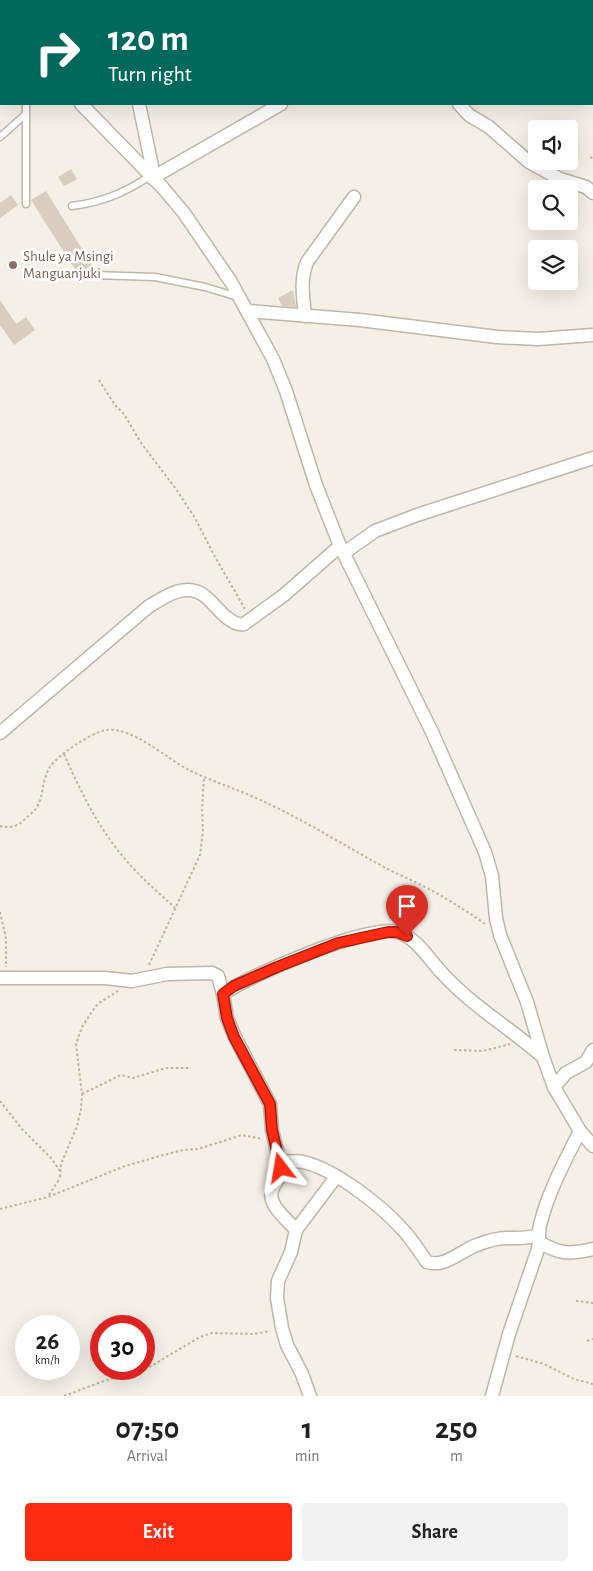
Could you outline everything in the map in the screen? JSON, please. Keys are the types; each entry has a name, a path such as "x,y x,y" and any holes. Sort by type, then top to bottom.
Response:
{"street":[{"path":"82,105 184,213 240,297 273,359 286,391 316,485 342,549 432,732 486,852 492,876 496,918 500,935 527,1002 554,1087 580,1130 593,1146"},
{"path":"139,105 152,177"},
{"path":"152,177 279,105"},
{"path":"460,105 469,115 489,128 529,162 593,193"},
{"path":"305,316 301,285 307,262 354,197"},
{"path":"248,311 360,320 497,337 538,338 593,335"},
{"path":"0,733 148,607 166,595 182,590 194,591 205,596 217,610 234,623 244,624 342,549 375,531 416,515 593,458"},
{"path":"223,994 234,986 338,943 377,933 397,932 415,943 469,1000 543,1057"},
{"path":"2,979 105,978 136,980 167,974 212,973 218,976 227,1018 234,1037 270,1104 274,1140 282,1172 273,1188 272,1200 296,1230"},
{"path":"554,1087 566,1073 586,1062 593,1050"},
{"path":"492,1396 550,1197 580,1130"},
{"path":"280,1162 303,1162 322,1168 336,1177 385,1212 415,1244 427,1262 440,1264 468,1248 489,1240 505,1238 539,1239 553,1250 562,1253 593,1249"},
{"path":"310,1396 302,1374 287,1345 282,1328 277,1298 278,1281 291,1252 296,1230 336,1177"}],"lane":[{"path":"26,105 26,204"},
{"path":"0,137 26,114"},
{"path":"72,206 102,201 129,190 152,177"},
{"path":"92,275 155,277 205,286 240,297"}],"path":[{"path":"99,380 195,518 214,555 252,619"},
{"path":"0,826 9,828 20,824 32,813 37,806 44,780 50,767 64,754 94,734 104,730 112,730 137,738 177,764 274,807 383,867 424,886 500,935"},
{"path":"64,754 84,798 114,846 133,869 175,908"},
{"path":"48,1197 60,1178 61,1164 77,1126 81,1108 82,1094 76,1044 82,1027 99,1003 136,980 149,965 201,848 204,776"},
{"path":"0,912 6,947 6,968 2,979"},
{"path":"454,1050 483,1051 524,1041"},
{"path":"82,1094 121,1075 133,1078 166,1068 191,1068"},
{"path":"0,1101 22,1129 51,1158 59,1169 60,1178"},
{"path":"0,1208 48,1197 125,1166 160,1156 198,1149 242,1135 274,1140"},
{"path":"576,1301 593,1303"},
{"path":"64,1396 101,1382 146,1369 200,1337 212,1334 254,1334 282,1328"},
{"path":"587,1342 593,1339"},
{"path":"503,1353 544,1364 574,1378 593,1384"}],"building":[{"path":"71,169 77,179 64,186 58,177"},
{"path":"46,191 92,265 78,274 31,200"},
{"path":"11,195 18,205 0,218 0,203"},
{"path":"293,290 296,307 282,306 278,298"},
{"path":"0,300 16,324 26,317 35,330 14,345 0,325"}],"place":[{"name":"Shule ya Msingi Manguanjuki","path":"13,265"}],"route":[{"path":"281,1168 272,1130 270,1104 234,1037 227,1018 223,994 234,986 302,956 338,943 377,933 397,932 407,936"}]}
